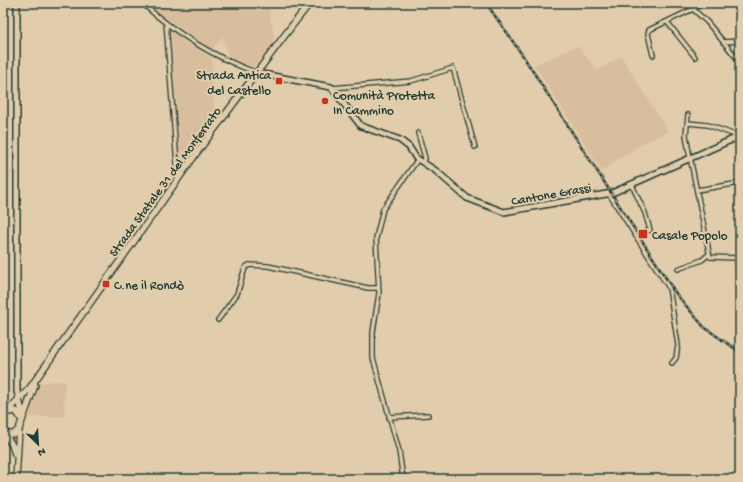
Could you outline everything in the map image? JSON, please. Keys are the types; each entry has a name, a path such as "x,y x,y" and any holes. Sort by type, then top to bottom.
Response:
{"main road":[{"name":"Strada Statale 31 del Monferrato","path":"5,414 27,392 178,179 310,3"},
{"name":"Strada Statale 31 del Monferrato","path":"16,479 19,429 39,374"},
{"path":"19,400 22,418"},
{"path":"5,414 16,411 22,418"},
{"path":"4,433 14,434 19,429"},
{"name":"Strada Statale 31 del Monferrato","path":"4,433 13,448 16,462"}],"street":[{"path":"14,405 17,391 17,3"},
{"path":"142,3 183,36 232,64 257,72 326,85 332,88 411,82 453,68 475,147"},
{"path":"652,55 648,34 649,30 694,9 702,3"},
{"path":"718,3 737,4"},
{"path":"694,9 707,22 740,62"},
{"path":"668,22 695,57"},
{"path":"166,23 178,179"},
{"path":"723,42 740,41"},
{"name":"Cantone Grassi","path":"332,88 358,124 370,130 400,140 418,159 467,198 504,212 610,193 669,288 678,346 676,358 672,363"},
{"path":"688,115 686,135 709,254 710,257 736,258 740,280"},
{"path":"688,123 708,125 738,137"},
{"path":"418,133 425,158 424,163"},
{"path":"610,193 632,185 738,137"},
{"path":"403,479 399,451 373,358 373,332 379,293 377,288 376,238 383,208 418,159"},
{"path":"697,190 740,183"},
{"path":"632,185 645,213 650,230 647,231"},
{"path":"678,268 702,260 709,254"},
{"path":"218,320 237,294 245,268 249,265 268,266 368,288 377,288"},
{"path":"17,391 22,394 27,392"},
{"path":"17,391 19,400"},
{"path":"389,417 428,415"}],"shaded area":[{"path":"149,3 268,3 275,43 254,69 228,59 223,36 211,51 148,5"},
{"path":"170,30 212,58 215,122 184,163 179,163"},
{"path":"577,46 598,70 621,56 668,131 643,143 602,171 534,65"},
{"path":"65,381 64,416 27,417 40,382"}],"railway":[{"path":"486,3 523,56 677,295 704,327 728,344"},
{"path":"724,341 740,352"}],"place":[{"name":"Strada Antica del Castello","path":"279,81"},
{"name":"Comunità Protetta In Cammino","path":"325,101"},
{"name":"Casale Popolo","path":"643,234"},
{"name":"C.ne il Rondò","path":"106,284"}]}
